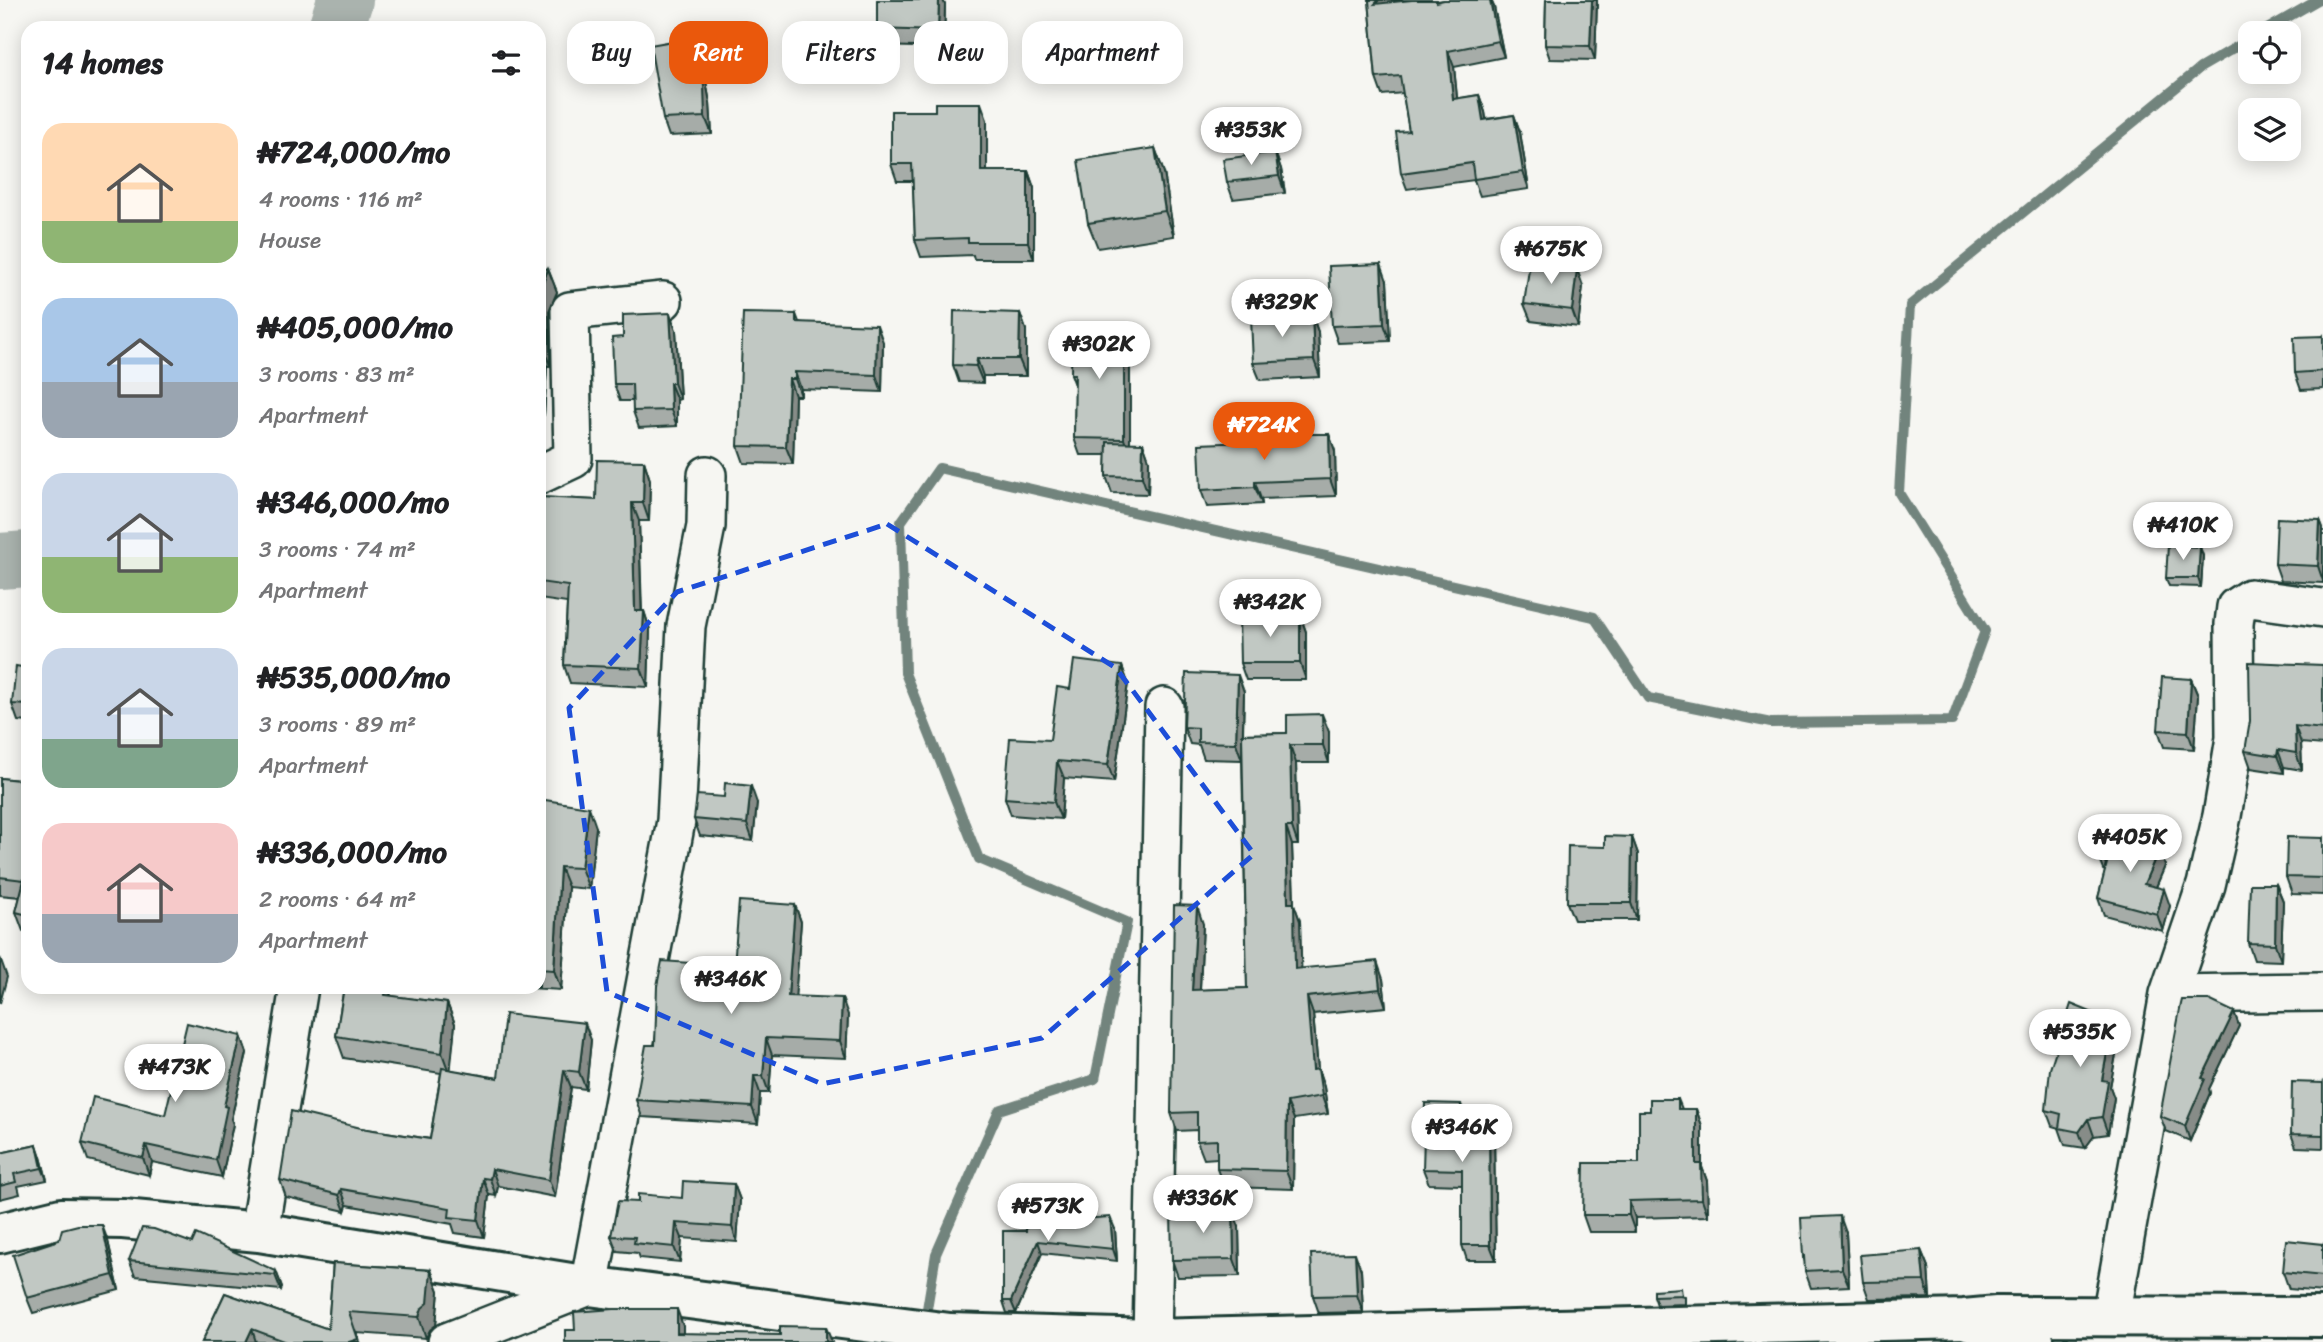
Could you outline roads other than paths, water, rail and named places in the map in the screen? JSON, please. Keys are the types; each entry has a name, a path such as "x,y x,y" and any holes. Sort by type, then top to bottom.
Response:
{"street":[{"path":"546,472 573,459 570,312 663,301"},
{"path":"589,1286 676,821 686,626 706,526 707,475"},
{"path":"2112,1316 2169,995 2206,884 2222,816 2235,738 2236,607 2250,598 2323,608"},
{"path":"1152,1341 1164,707"},
{"path":"2169,995 2323,992"},
{"path":"259,1232 298,994"},
{"path":"0,1233 61,1218 123,1219 259,1232 589,1286 967,1336 1152,1341 1997,1316 2323,1317"},
{"path":"447,1342 589,1286"},
{"path":"1964,1319 2035,1342"}],"waterway":[{"path":"338,21 345,0"},
{"path":"2281,21 2318,0"},
{"path":"925,1321 936,1254 999,1110 1095,1079 1127,922 979,859 905,673 901,522 939,468 1594,617 1648,698 1771,723 1952,721 1985,631 1899,493 1910,305 2200,68 2238,46"},
{"path":"0,561 21,560"}]}
